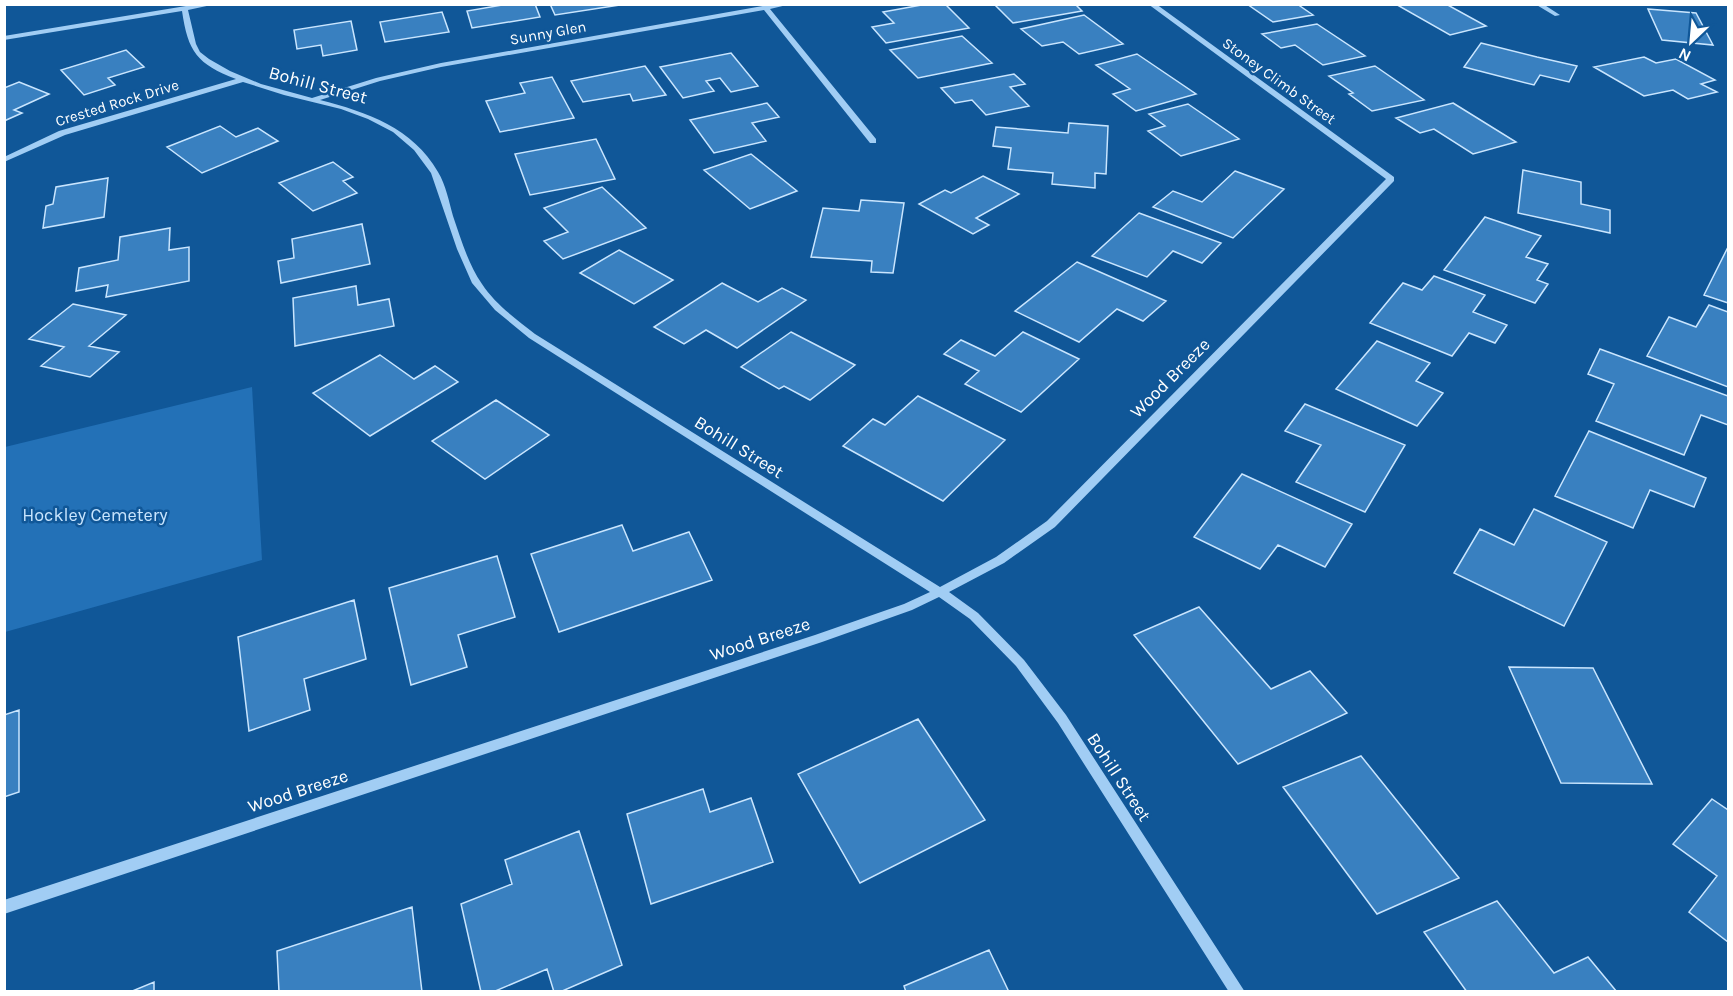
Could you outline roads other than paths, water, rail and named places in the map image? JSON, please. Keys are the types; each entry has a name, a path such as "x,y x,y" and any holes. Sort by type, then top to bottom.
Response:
{"street":[{"path":"4,38 213,4"},
{"name":"Sunny Glen","path":"314,99 378,79 441,65 788,4"},
{"name":"Stoney Climb Street","path":"1152,4 1391,178"},
{"path":"1538,4 1557,15"},
{"path":"766,8 873,141"},
{"name":"Bohill Street","path":"185,9 195,49 218,69 241,80 351,109 388,125 404,135 428,159 435,173 472,274 487,296 507,317 532,336 940,592 974,616 1020,663 1062,719 1238,992"},
{"name":"Crested Rock Drive","path":"4,160 70,130 241,80"},
{"name":"Wood Breeze","path":"4,907 818,639 908,607 940,592 1000,560 1051,524 1391,178"}],"park label":[{"name":"Hockley Cemetery","path":"95,515"}]}
